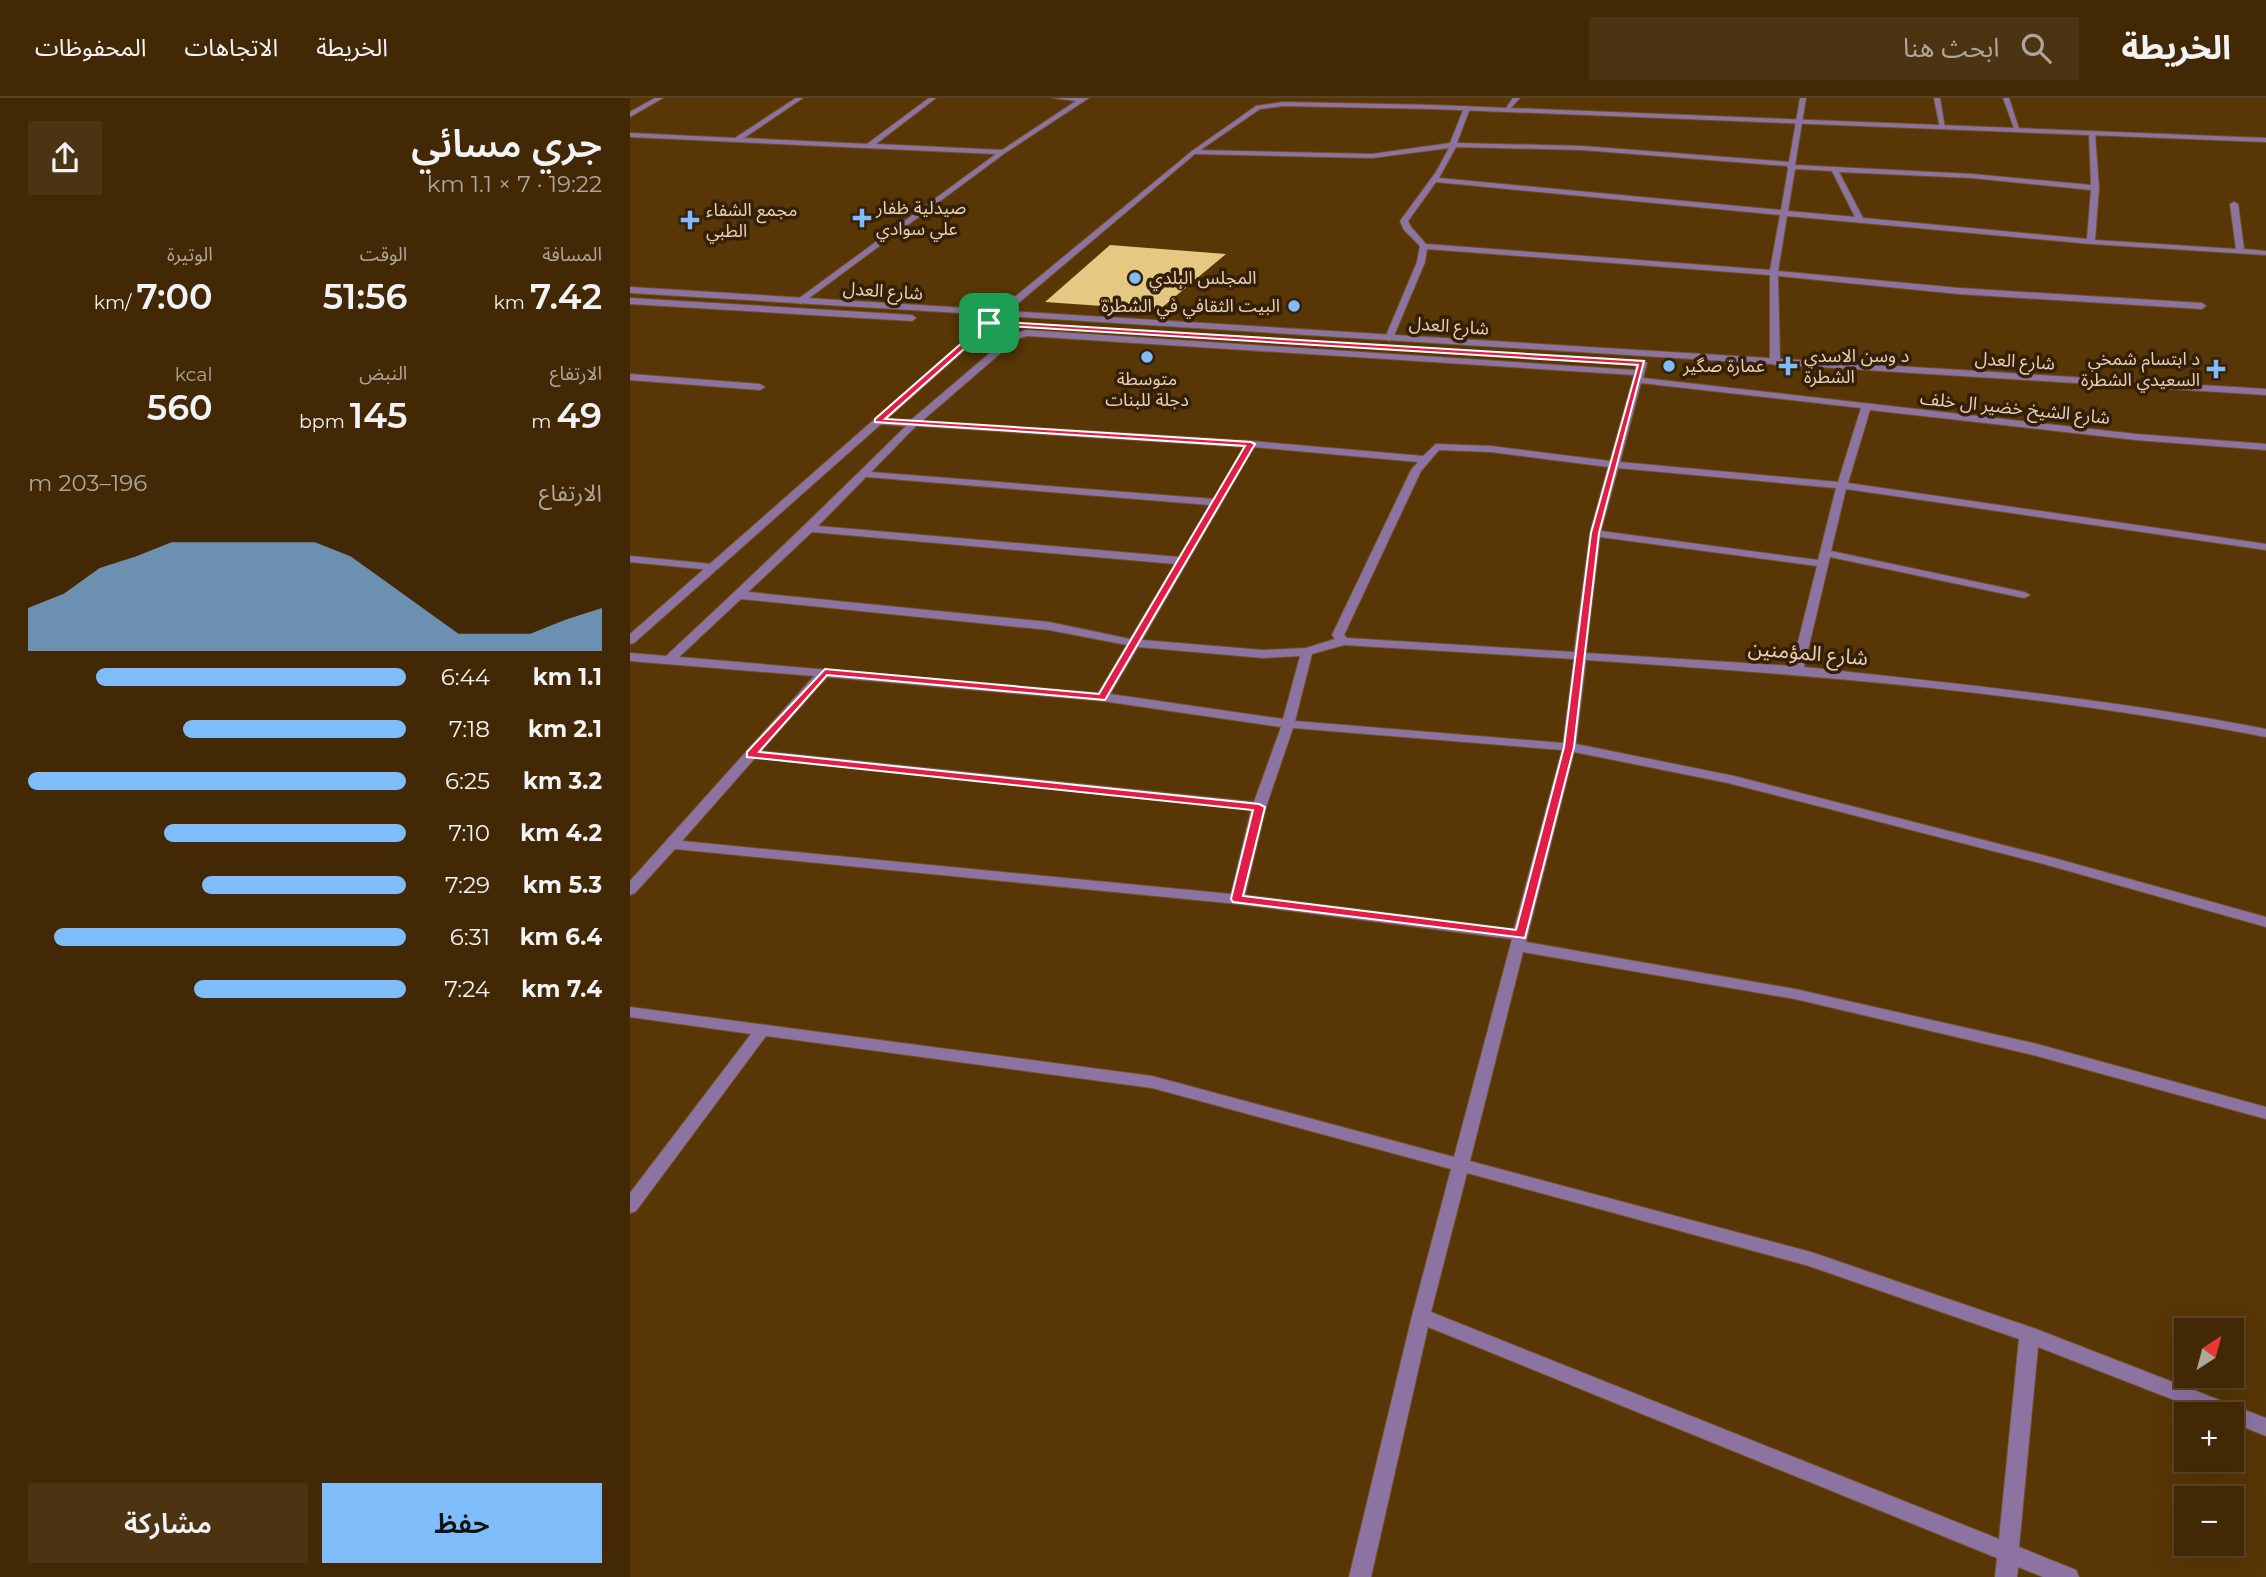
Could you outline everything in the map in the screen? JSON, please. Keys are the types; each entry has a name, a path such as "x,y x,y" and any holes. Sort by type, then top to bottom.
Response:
{"street":[{"path":"630,115 660,98"},
{"path":"738,139 800,98"},
{"path":"870,145 933,98"},
{"path":"1056,98 1084,99"},
{"path":"1506,110 1517,98"},
{"path":"1775,362 1774,273 1803,98"},
{"path":"1937,98 1943,128"},
{"path":"2006,98 2018,131"},
{"path":"801,301 1003,152 1084,99"},
{"path":"630,640 989,323 1194,152 1265,101 2266,139"},
{"path":"630,103 649,104"},
{"path":"1467,108 1453,145 1435,180 1414,202 1404,221 1424,246 1774,273 1959,291 2202,306"},
{"path":"2091,242 2095,188 2092,133"},
{"path":"630,135 1003,152"},
{"path":"1194,152 1372,156 1453,145 1582,148 1834,169 1972,176 2095,188"},
{"path":"1834,169 1860,220"},
{"path":"1435,180 2091,242 2266,253"},
{"path":"2234,204 2240,252"},
{"path":"1389,338 1421,262 1424,246"},
{"name":"شارع العدل","path":"630,290 2266,392"},
{"name":"شارع العدل","path":"630,301 989,323 1639,372 2266,398"},
{"path":"669,660 809,529 914,423 1014,337 1026,333 1639,372 1595,533 1569,747 1421,1316 1360,1577"},
{"name":"شارع الشيخ خضير ال خلف","path":"1639,372 1866,408 2136,437 2266,446"},
{"path":"630,377 760,387"},
{"path":"1797,670 1842,485 1866,408"},
{"path":"878,421 1251,444 1423,459"},
{"path":"1102,698 1251,444"},
{"path":"739,594 1049,626 1134,643 1263,654 1307,652 1343,641 1338,635 1423,459 1436,447 1491,449 1614,464 1842,485 2266,547"},
{"path":"861,474 1217,502"},
{"path":"809,529 1183,561"},
{"path":"1595,533 1824,559 2024,594"},
{"path":"630,559 712,567"},
{"name":"شارع المؤمنين","path":"1343,641 1354,644 1580,655 1797,670 2073,700 2169,714 2266,733"},
{"path":"1237,899 1259,807 1288,724 1307,652"},
{"path":"630,657 1102,698 1288,724 1569,747 1729,779 2049,861 2266,922"},
{"path":"630,890 825,672"},
{"path":"751,754 1259,807"},
{"path":"671,844 1237,899 1519,941 1795,994 2036,1051 2266,1113"},
{"path":"630,1012 1152,1082 1811,1259 2029,1335 2266,1427"},
{"path":"630,1206 763,1029"},
{"path":"1421,1316 2068,1577"},
{"path":"2006,1577 2029,1335"}],"building":[{"name":"المجلس البلدي","path":"1110,245 1226,254 1159,310 1045,302"}],"place":[{"name":"صيدلية ظفار علي سوادي","path":"862,218"},
{"name":"مجمع الشفاء الطبي","path":"690,220"},
{"name":"المجلس البلدي","path":"1135,278"},
{"name":"البيت الثقافي في الشطرة","path":"1294,306"},
{"name":"متوسطة دجلة للبنات","path":"1147,357"},
{"name":"عمارة صگير","path":"1669,366"},
{"name":"د وسن الاسدي الشطرة","path":"1788,366"},
{"name":"د ابتسام شمخي السعيدي الشطرة","path":"2216,369"}],"route":[{"path":"989,323 1642,363 1595,533 1569,747 1521,935 1237,899 1259,807 751,754 825,672 1102,698 1251,444 878,421 989,323"}]}
